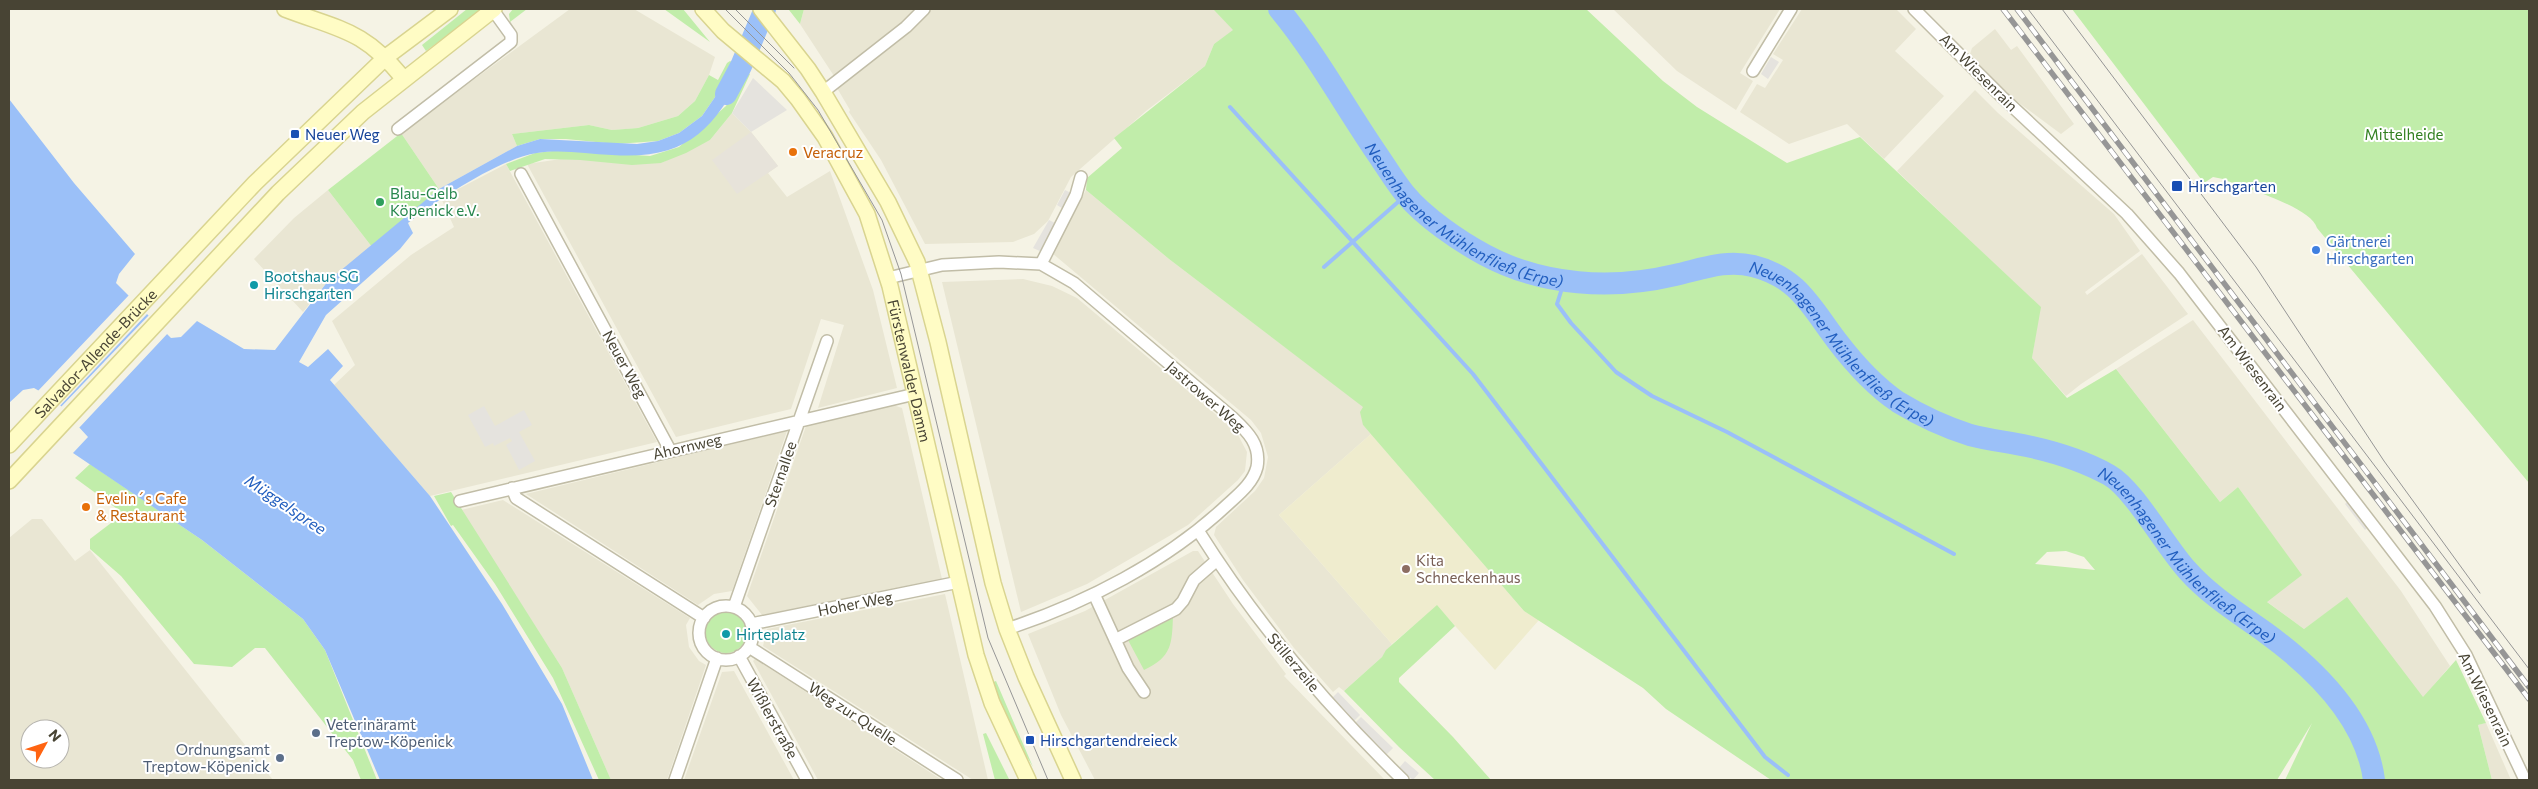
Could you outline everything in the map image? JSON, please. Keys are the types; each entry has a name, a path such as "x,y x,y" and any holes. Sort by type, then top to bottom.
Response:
{"main road":[{"path":"285,9 365,39 386,57 403,78"},
{"name":"Salvador-Allende-Brücke","path":"10,443 255,183 386,57 450,9"},
{"name":"Salvador-Allende-Brücke","path":"9,481 278,193 363,112 403,78 494,9"},
{"name":"Fürstenwalder Damm","path":"703,9 723,31 783,81 825,137 867,214 888,278 984,682 1028,780"},
{"path":"761,9 808,69 823,92 888,202 920,270 993,583 1007,628 1073,780"}],"street":[{"path":"398,129 511,42 511,35 494,9"},
{"path":"823,92 906,27 924,9"},
{"path":"1753,70 1791,9"},
{"name":"Am Wiesenrain","path":"1914,9 2001,96 2127,214 2207,308 2444,620 2466,655 2524,780"},
{"name":"Neuer Weg","path":"521,174 670,450"},
{"path":"1041,264 1076,195 1081,177"},
{"name":"Jastrower Weg","path":"888,278 936,266 982,262 1041,264 1074,283 1233,418 1253,438 1258,454 1252,479 1199,532 1094,594 1055,612 1007,628"},
{"name":"Sternallee","path":"734,607 827,341"},
{"name":"Ahornweg","path":"460,501 670,450 915,394"},
{"path":"512,488 516,498 704,618"},
{"name":"Stillerzeile","path":"1199,532 1247,604 1304,675 1359,737 1403,780"},
{"path":"1115,640 1176,610 1194,580 1217,560"},
{"name":"Hoher Weg","path":"751,624 959,582"},
{"path":"1094,594 1128,668 1144,692"},
{"path":"734,607 745,613 751,624 753,636 749,647 739,656 732,659 717,658 704,648 701,641 699,633 704,618 714,609 734,607"},
{"name":"Weg zur Quelle","path":"749,647 957,780"},
{"name":"Wißlerstraße","path":"739,656 806,780"},
{"path":"675,780 717,658"}],"shaded area":[{"path":"570,9 634,9 715,57 709,75 695,101 678,116 638,128 612,130 589,125 512,134 517,146 439,189 401,133"},
{"path":"804,9 1213,9 1234,30 1214,44 1205,66 1146,111 1071,177 1048,221 1034,234 1013,242 925,244 881,160 849,112 850,110 837,88 834,76 800,24"},
{"path":"1613,9 1780,9 1740,73 1753,81 1736,110 1677,71"},
{"path":"1802,9 1896,9 1916,29 1895,51 1944,96 1884,159 1847,124 1789,144 1740,112 1757,84 1765,88 1783,60 1773,54"},
{"path":"1995,29 2011,50 2017,46 2074,124 2061,134 2007,94 1970,54 1972,48"},
{"path":"1771,57 1779,62 1768,79 1761,74"},
{"path":"753,78 787,110 751,132 732,113"},
{"path":"1975,90 1998,113 2114,214 2140,251 2085,292 2087,295 2142,254 2188,314 2081,384 2066,396 2032,358 2040,307 1897,171"},
{"path":"732,113 751,132 778,166 768,173 787,197 830,171 873,290 897,388 818,408 844,325 821,319 791,409 676,437 527,164 561,159 661,163 710,140"},
{"path":"751,132 778,166 737,194 712,160"},
{"path":"506,164 657,442 430,496 334,385 355,365 332,321 411,255 454,227 441,198"},
{"path":"328,190 372,247 328,281 303,312 254,259 294,218"},
{"path":"1065,190 1073,194 1065,210 1057,205"},
{"path":"1086,190 1169,259 1364,407 1363,425 1371,434 1279,515 1392,644 1382,657 1344,691 1339,687 1333,692 1294,648 1243,580 1214,535 1216,527 1255,491 1264,478 1268,457 1261,433 1251,420 1052,253"},
{"path":"1049,220 1057,224 1042,252 1033,248"},
{"path":"1023,279 1052,286 1077,298 1220,418 1238,435 1247,452 1245,471 1238,480 1188,525 1087,584 1021,612 942,282"},
{"path":"2193,320 2401,591 2450,666 2423,698 2347,598 2304,629 2266,601 2301,575 2238,487 2220,502 2116,369"},
{"path":"893,405 902,408 942,579 762,615 747,596 806,426"},
{"path":"484,406 495,426 524,410 532,425 519,432 535,461 519,470 506,445 512,441 510,438 494,446 493,443 485,447 468,415"},
{"path":"787,431 732,591 714,594 698,605 526,494"},
{"name":"Kita Schneckenhaus","path":"1371,434 1524,611 1539,620 1495,670 1437,606 1392,644 1279,515"},
{"path":"503,500 690,618 686,625 689,647 699,661 706,665 667,780 611,780 562,668 461,510"},
{"path":"2348,501 2368,527 2365,530 2345,504"},
{"path":"32,519 42,519 75,561 90,550 273,780 9,780 9,538"},
{"path":"1193,551 1198,551 1233,604 1286,674 1284,676 1385,780 1095,780 1061,715 1028,634 1085,611"},
{"path":"945,594 988,780 973,780 763,646 767,629"},
{"path":"755,659 942,780 818,780 753,661"},
{"path":"734,671 794,780 684,780 722,672"},
{"path":"1338,692 1360,715 1353,722 1331,699"},
{"path":"1361,717 1393,748 1386,755 1355,723"},
{"path":"2486,723 2511,780 2492,780 2478,725"},
{"path":"1405,761 1419,773 1413,780 1399,768"}],"green space":[{"path":"467,9 483,9 426,51 422,45"},
{"path":"513,9 527,9 510,22 509,14"},
{"path":"664,9 683,9 710,42"},
{"path":"804,9 800,24 789,10"},
{"path":"1213,9 1586,9 1663,81 1697,107 1787,163 1860,137 2041,307 2032,358 2067,398 2116,369 2220,502 2238,487 2302,575 2267,602 2304,629 2347,597 2423,697 2456,660 2486,723 2478,725 2492,780 2285,780 2312,723 2277,780 1771,780 1666,709 1643,688 1524,611 1363,425 1360,412 1363,407 1169,259 1086,190 1087,178 1122,148 1114,138 1205,66 1214,44 1233,30","holes":["2066,551 2084,557 2095,570 2035,564 2047,552"]},
{"name":"Mittelheide","path":"2072,9 2529,9 2529,483 2312,220 2303,213 2276,199 2223,179 2213,177 2204,183"},
{"path":"730,61 737,65 702,116 679,133 658,141 616,144 566,139 540,139 517,146 512,134 589,125 612,130 638,128 678,116 695,101 709,75 718,80"},
{"path":"744,70 750,74 732,113 710,140 686,153 661,163 632,165 545,159 510,171 506,164 535,153 561,150 650,156 679,147 726,106"},
{"name":"Blau-Gelb Köpenick e.V.","path":"401,133 439,189 372,247 328,190"},
{"path":"90,464 202,540 303,619 325,650 377,780 361,780 353,760 265,648 255,648 232,667 194,664 121,576 90,549 90,539 111,523 120,511 75,478"},
{"path":"451,492 562,668 611,780 599,780 553,678 495,584 453,525 451,526 434,496"},
{"path":"1437,605 1455,626 1399,678 1399,682 1453,737 1491,780 1435,780 1399,747 1344,691 1382,657 1386,650"},
{"path":"722,611 730,611 741,617 747,632 741,647 730,653 722,653 711,647 705,636 705,628 711,617"},
{"path":"1173,615 1169,649 1160,660 1144,670 1128,640"},
{"path":"996,681 1033,767 1007,724 991,683"},
{"path":"986,733 1008,780 995,780 983,734"}],"water":[{"name":"Müggelspree","path":"737,65 744,70 721,110 694,138 678,147 659,153 637,155 565,152 537,153 505,163 488,171 436,203 408,223 413,233 400,249 326,315 299,362 308,367 328,349 343,366 330,380 430,496 502,604 562,704 593,780 380,780 325,650 303,619 202,540 73,453 88,437 77,425 84,417 70,412 61,406 48,385 41,392 34,388 23,390 9,403 9,99 74,183 135,254 119,274 116,283 171,338 181,337 197,321 244,349 275,350 328,281 439,189 517,146 540,139 637,144 658,141 679,133 702,116"}],"pier":[{"path":"130,294 148,313 58,408 55,405 59,398 47,388 41,394 37,392"},
{"path":"150,314 169,332 78,429 75,424 81,417 71,407 63,413 59,409"}],"waterway":[{"name":"Neuenhagener Mühlenfließ (Erpe)","path":"726,94 741,66 765,9"},
{"name":"Neuenhagener Mühlenfließ (Erpe)","path":"1279,9 1306,45 1405,194 1442,228 1485,255 1530,273 1578,282 1627,283 1651,280 1724,264 1743,264 1768,271 1781,278 1802,295 1858,366 1873,382 1898,402 1933,421 1961,432 2059,454 2090,465 2119,482 2139,505 2178,560 2205,588 2284,647 2302,662 2335,696 2349,715 2360,736 2369,757 2374,780"},
{"path":"1230,107 1473,374 1765,757 1788,775"},
{"path":"1324,267 1406,195"},
{"path":"1564,282 1557,304 1571,323 1616,372 1652,396 1727,432 1954,554"}],"tram line":[{"path":"725,9 789,73 818,110 882,220 901,274 988,638 1048,780"},
{"path":"735,9 794,68"},
{"path":"2028,9 2529,669"},
{"path":"2062,9 2256,267 2384,461 2480,593"}],"railway":[{"path":"2003,9 2529,699"},
{"path":"2017,9 2529,687"}],"place":[{"name":"Neuer Weg","path":"295,134"},
{"name":"Veracruz","path":"793,152"},
{"name":"Hirschgarten","path":"2177,186"},
{"name":"Blau-Gelb Köpenick e.V.","path":"380,202"},
{"name":"Gärtnerei Hirschgarten","path":"2316,250"},
{"name":"Bootshaus SG Hirschgarten","path":"254,285"},
{"name":"Evelin´s Cafe & Restaurant","path":"86,507"},
{"name":"Kita Schneckenhaus","path":"1406,569"},
{"name":"Hirteplatz","path":"726,634"},
{"name":"Veterinäramt Treptow-Köpenick","path":"316,733"},
{"name":"Hirschgartendreieck","path":"1030,740"},
{"name":"Ordnungsamt Treptow-Köpenick","path":"280,758"}]}
